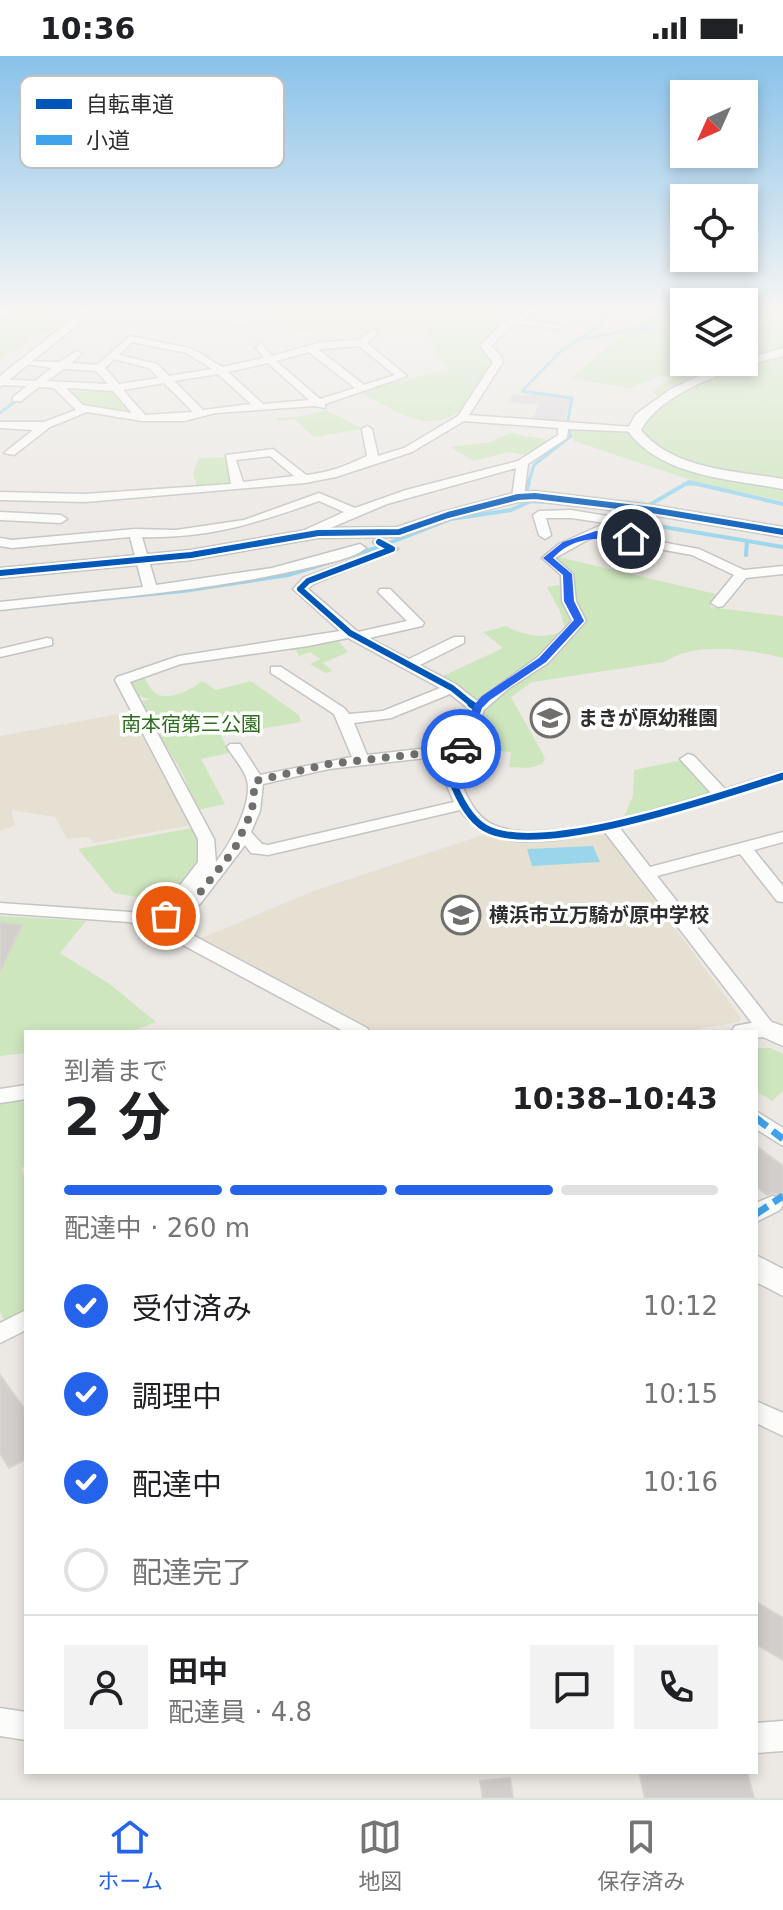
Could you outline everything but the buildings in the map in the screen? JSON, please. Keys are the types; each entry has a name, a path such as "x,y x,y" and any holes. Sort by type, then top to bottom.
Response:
{"street":[{"path":"17,399 29,390"},
{"path":"62,390 73,404 85,409 164,419 260,407 321,406 354,390"},
{"path":"118,390 142,418"},
{"path":"177,390 201,414"},
{"path":"242,390 260,407"},
{"path":"304,390 321,406"},
{"path":"0,496 85,498 238,487 332,475 408,450 462,418 480,390"},
{"path":"634,430 639,417 678,390"},
{"path":"0,425 45,426 67,420 85,409"},
{"path":"462,418 634,430 647,447 678,461 783,484"},
{"path":"10,453 45,426"},
{"path":"302,536 396,495 522,463 563,436 568,427"},
{"path":"332,475 373,457 367,429"},
{"path":"252,439 252,454"},
{"path":"238,487 230,457 252,454 273,452 305,480"},
{"path":"518,497 522,463"},
{"path":"0,542 12,544 135,533 176,534 246,523 319,497 354,512"},
{"path":"0,606 151,591 266,575 313,565 386,541 448,515 518,497 549,497 636,514 783,532"},
{"path":"636,514 596,534 566,544 548,558 567,574 569,601 579,621 543,660 503,686 477,708 451,777 454,789 484,827 494,832 543,834 610,827 783,776"},
{"path":"545,535 539,515 636,514"},
{"path":"0,516 61,519"},
{"path":"0,573 191,555 334,532 386,541 392,549 308,581 300,589 353,634 452,688 477,708"},
{"path":"135,533 151,591"},
{"path":"596,534 695,552 742,574 783,570"},
{"path":"718,603 742,574"},
{"path":"164,919 207,862 206,839 122,680 179,660 417,623 385,592"},
{"path":"409,665 459,640"},
{"path":"0,653 47,642"},
{"path":"276,670 339,711 361,761"},
{"path":"345,719 386,715 452,688"},
{"path":"164,919 194,900 234,850 243,833 252,811 255,781 235,747"},
{"path":"255,781 329,764 462,749"},
{"path":"688,759 721,794"},
{"path":"243,833 257,849 268,850 465,804"},
{"path":"610,827 765,1032"},
{"path":"647,873 783,837"},
{"path":"743,847 783,897"},
{"path":"0,908 164,919 357,1030"},
{"path":"0,1096 24,1092"},
{"path":"758,1120 783,1139"},
{"path":"758,1268 783,1284"},
{"path":"0,1334 24,1320"},
{"path":"758,1412 783,1425"},
{"path":"0,1722 24,1726"},
{"path":"758,1738 783,1736"}],"shaded area":[{"path":"532,393 571,399 563,424 531,422 538,405 509,402 512,395"},
{"path":"129,712 191,825 94,843 89,837 67,839 55,817 11,810 15,825 0,831 0,736"},
{"name":"横浜市立万騎が原中学校","path":"483,835 607,835 741,1018 738,1022 692,1030 371,1030 199,939 316,890"}],"green space":[{"path":"112,390 134,414 83,406 71,392"},
{"path":"478,390 460,410 447,418 433,421 404,415 359,391"},
{"path":"783,390 783,501 700,483 574,441 571,429 644,430 645,423 664,402 652,392"},
{"path":"325,410 364,429 313,437 295,419 279,421 276,418 299,417"},
{"path":"510,433 548,440 525,455 509,452 474,461 450,447 491,442"},
{"path":"226,457 233,485 198,489 193,474 199,458"},
{"path":"554,556 720,595 710,607 783,616 783,658 739,650 707,649 677,655 664,662 532,682 511,697 545,758 542,764 529,768 509,767 511,752 474,748 485,708 443,676 503,648 483,632 506,626 519,632 544,636 565,629 560,611 547,587 573,583 552,560"},
{"path":"349,634 354,637 338,641 348,652 323,663 332,671 326,673 310,664 320,659 310,652 299,656 296,650 292,651 291,646"},
{"name":"南本宿第三公園","path":"144,678 155,693 162,696 174,695 202,681 216,690 251,681 299,715 301,722 221,735 229,753 201,759 225,804 197,810 183,774 139,702 149,699 136,695 131,681"},
{"path":"682,760 713,791 623,819 633,796 634,770"},
{"path":"192,828 199,842 199,862 156,916 151,915 158,904 154,900 114,893 78,849"},
{"path":"0,916 86,921 60,953 111,985 156,1022 135,1030 24,1030 24,1053 0,1056"},
{"path":"758,1048 771,1048 783,1054 783,1091 772,1101 758,1092"},
{"path":"24,1098 24,1167 21,1168 24,1176 24,1315 6,1323 0,1312 0,1103"}],"water":[{"path":"593,846 600,862 532,866 527,849"}],"waterway":[{"path":"523,390 572,398 567,425 571,436 534,465 528,484"},
{"path":"0,413 17,400"},
{"path":"527,489 529,482"},
{"path":"644,508 689,482 783,504"},
{"path":"686,484 697,484"},
{"path":"0,609 183,591 288,575 379,547 451,519 511,510 531,501 544,502"},
{"path":"627,511 636,519 652,525 783,547"},
{"path":"746,555 747,541"}],"marked path":[{"path":"758,1120 783,1139"},
{"path":"758,1213 783,1196"}],"cycle path":[{"path":"0,573 191,555 318,533 399,532 448,515 518,497 535,496 652,510 783,532"},
{"path":"379,542 392,549 308,581 300,589 350,633 452,688 477,708 451,777 464,805 485,828 508,836 543,836 585,830 677,808 783,776"}],"way so far":[{"path":"166,916 194,900 234,850 252,811 255,781 329,764 461,749"}],"place":[{"name":"まきが原幼稚園","path":"550,718"},
{"name":"横浜市立万騎が原中学校","path":"461,915"}],"route":[{"path":"461,749 477,708 486,698 543,660 579,621 569,601 567,574 548,558 552,552 596,534 631,539"}]}
